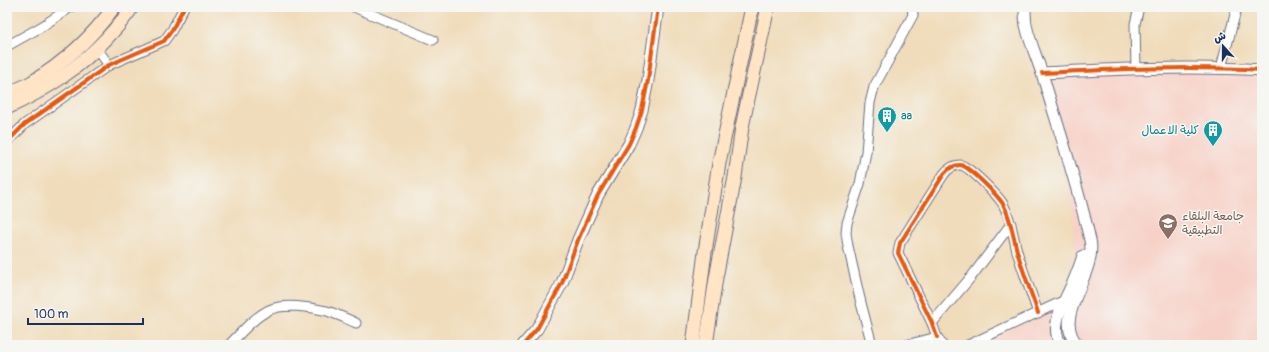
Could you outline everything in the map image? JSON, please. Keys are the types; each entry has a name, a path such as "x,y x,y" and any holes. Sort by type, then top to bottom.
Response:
{"main road":[{"path":"7,94 32,83 62,61 99,27 114,7"},
{"path":"7,108 58,81 97,49 128,15 132,7"},
{"path":"693,345 705,252 719,163 752,7"},
{"path":"706,345 716,278 735,177 742,127 768,7"},
{"path":"727,125 742,127"}],"street":[{"path":"7,46 42,27 71,7"},
{"path":"7,142 25,124 109,65 164,41 172,30 184,7"},
{"path":"354,7 433,40"},
{"path":"523,345 537,329 562,283 578,240 598,195 634,134 642,110 648,80 658,7"},
{"path":"872,345 848,246 846,233 847,223 860,184 866,152 870,103 874,87 913,15 912,7"},
{"path":"1025,7 1026,25 1080,200 1090,241 1090,258 1068,320 1072,340 1078,345"},
{"path":"1136,69 1135,24 1138,7"},
{"path":"1221,68 1237,7"},
{"path":"97,49 109,65"},
{"path":"1042,73 1136,69 1221,68 1262,70"},
{"path":"906,345 940,341 901,259 898,248 946,172 957,165 962,165 986,185 1002,204 1011,224 1027,284 1038,313"},
{"path":"932,323 972,276 1011,224"},
{"path":"1061,345 1056,331 1057,320 1061,307 1079,269 1087,231"},
{"path":"968,345 1065,300"},
{"path":"229,345 245,328 264,313 276,307 286,306 327,312 356,323"}],"shaded area":[{"name":"جامعة البلقاء التطبيقية","path":"1112,70 1245,71 1262,86 1262,345 968,345 1010,327 1033,322 1039,313 1063,300 1075,275 1072,206 1041,78"}],"cycle path":[{"path":"7,142 25,124 109,65 164,41 172,30 184,7"},
{"path":"523,345 537,329 562,283 578,240 598,195 629,144 636,128 642,110 648,80 658,7"},
{"path":"1042,73 1152,68 1262,70"},
{"path":"937,337 932,323 898,253 900,243 944,174 955,166 964,166 976,175 1003,204 1012,227 1019,259 1038,313"}],"place":[{"name":"aa","path":"887,133"},
{"name":"كلية الاعمال","path":"1213,147"},
{"name":"جامعة البلقاء التطبيقية","path":"1168,240"}]}
